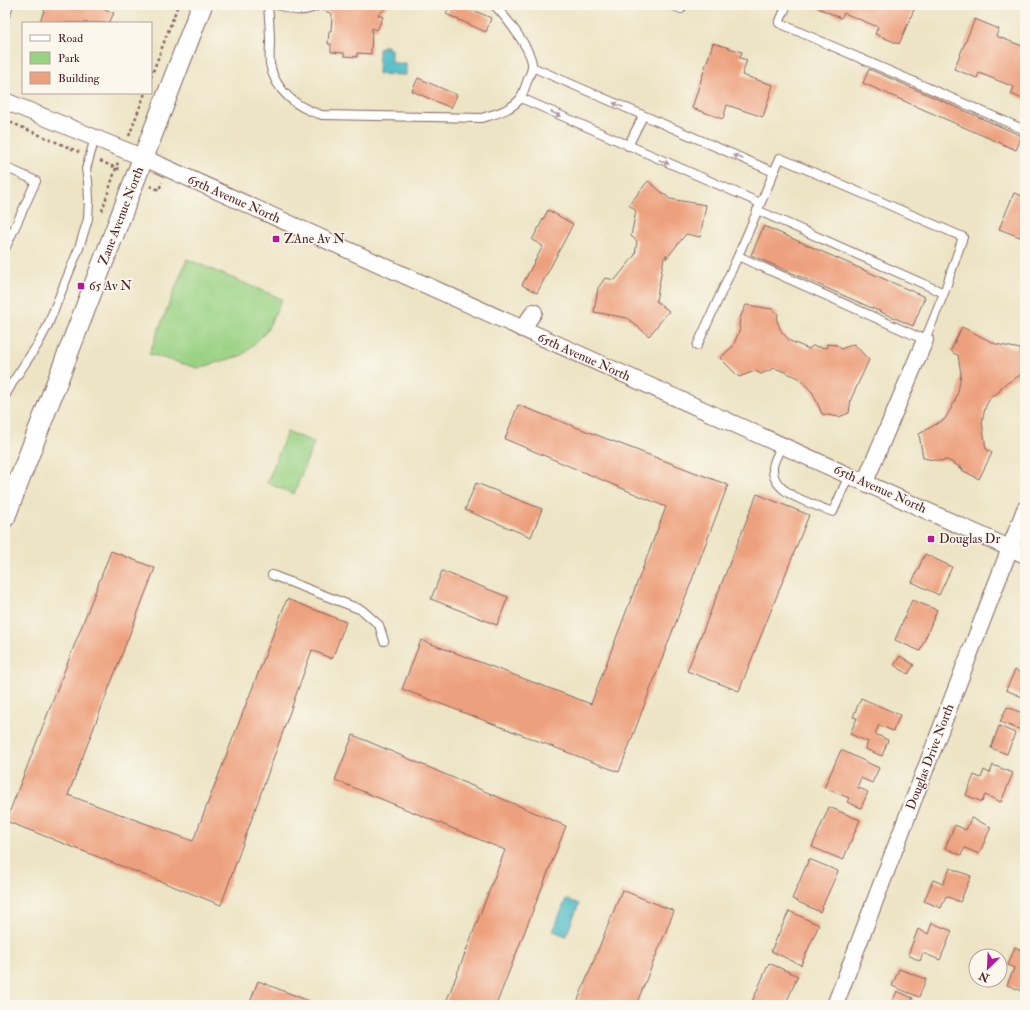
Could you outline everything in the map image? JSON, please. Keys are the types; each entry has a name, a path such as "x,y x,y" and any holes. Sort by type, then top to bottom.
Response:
{"street":[{"name":"Zane Avenue North","path":"5,517 202,5"},
{"name":"65th Avenue North","path":"5,101 144,158 1025,555"},
{"path":"522,329 534,312"},
{"path":"865,482 925,340"},
{"name":"Douglas Drive North","path":"835,1005 1025,509"}],"lane":[{"path":"5,16 9,5"},
{"path":"268,5 270,64 274,78 290,100 309,111 322,115 482,118 498,113 513,105 521,98 532,67 530,57 523,42 511,24 494,5"},
{"path":"278,5 293,11 303,11 315,6"},
{"path":"672,5 681,9 683,5"},
{"path":"787,5 779,23 1025,130"},
{"path":"532,67 774,172"},
{"path":"521,98 628,146 944,293"},
{"path":"628,146 643,116"},
{"path":"5,396 44,333 79,248 88,219 89,200 86,169 95,138"},
{"path":"697,346 780,158 963,237 944,293 925,340 738,256"},
{"path":"5,167 36,181 5,249"},
{"path":"782,445 773,467 778,485 787,493 834,512 849,475"},
{"path":"272,575 362,610 379,625 384,641"}],"path":[{"path":"152,74 178,5"},
{"path":"129,136 145,94"},
{"path":"5,120 89,157 116,167"}],"green space":[{"path":"187,259 282,299 266,332 243,355 198,368 149,354"},
{"path":"287,432 314,442 294,494 267,483"}],"water":[{"path":"382,46 388,46 388,49 391,49 391,63 406,63 406,75 378,74 379,49 382,49"},
{"path":"566,899 579,904 566,936 553,931"}],"building":[{"path":"47,5 96,5 114,13 110,22 39,22"},
{"path":"311,5 389,5 378,15 383,17 377,30 372,28 371,54 357,53 357,57 344,56 344,53 331,52 331,44 328,44 329,31 331,31 332,14"},
{"path":"450,5 462,5 491,18 486,32 446,14"},
{"path":"762,5 774,5 772,9"},
{"path":"819,5 916,5 899,44 875,34 878,27 844,13 841,18 818,8"},
{"path":"975,19 999,29 996,36 1025,47 1025,100 1011,94 1014,87 979,73 977,78 954,69"},
{"path":"713,43 742,52 740,58 747,60 742,75 773,85 763,117 727,105 723,119 692,108"},
{"path":"869,69 1022,136 1016,150 863,83"},
{"path":"418,78 457,95 451,108 412,91"},
{"path":"648,181 670,199 706,205 700,237 686,234 666,259 667,254 664,258 656,301 669,311 649,336 627,318 594,312 598,288 605,278 615,280 635,255 637,241 631,236 636,211 629,205"},
{"path":"1014,193 1025,197 1025,239 999,229"},
{"path":"548,210 573,224 537,293 522,285 543,246 532,240"},
{"path":"764,226 925,297 913,326 751,255"},
{"path":"746,305 772,309 778,314 777,321 781,331 790,341 809,349 812,346 827,348 827,344 837,345 841,349 854,344 869,360 851,399 849,413 839,417 822,414 813,393 799,378 775,368 761,374 755,371 739,377 720,358 733,346 740,329 740,318"},
{"path":"962,327 996,344 1020,349 1024,373 1002,386 999,392 991,396 985,408 982,422 986,449 992,453 979,479 958,468 964,469 947,460 940,461 923,458 919,434 945,419 954,403 958,392 961,374 958,355 953,353 951,350"},
{"path":"518,405 728,485 619,772 402,689 421,640 591,704 666,507 505,439"},
{"path":"476,483 542,509 531,537 465,510"},
{"path":"757,494 809,515 739,691 687,671"},
{"path":"111,551 155,568 68,795 193,841 287,599 346,622 332,659 312,650 221,905 6,821"},
{"path":"925,554 952,567 939,595 912,582"},
{"path":"442,571 508,597 497,625 431,599"},
{"path":"912,600 937,610 920,651 895,640"},
{"path":"900,656 914,665 908,674 894,665"},
{"path":"1025,664 1025,691 1022,697 1006,690 1015,670 1021,673"},
{"path":"861,698 900,715 893,731 879,725 875,734 888,740 882,756 865,749 868,742 850,734 857,718 853,717"},
{"path":"1007,707 1025,714 1024,731 1000,722"},
{"path":"999,726 1015,733 1007,754 991,748"},
{"path":"353,735 566,826 496,1005 445,1005 505,850 335,780"},
{"path":"841,750 879,768 872,783 861,778 857,787 868,792 861,808 847,802 849,798 824,788"},
{"path":"993,765 1013,773 1001,802 985,795 982,802 966,795 974,775 981,778 984,770 990,773"},
{"path":"829,807 860,820 843,860 812,847"},
{"path":"971,818 991,827 979,854 965,848 961,855 945,848 955,825 966,830"},
{"path":"809,859 838,871 820,912 792,899"},
{"path":"1025,865 1025,879 1020,877"},
{"path":"950,868 971,876 960,902 946,896 941,908 924,901 933,880 943,884"},
{"path":"622,890 674,911 636,1005 576,1005"},
{"path":"789,911 819,925 801,965 771,951"},
{"path":"932,923 952,931 940,960 923,953 920,961 908,955 918,929 928,934"},
{"path":"1015,947 1025,952 1025,992 1008,985 1014,968 1008,965"},
{"path":"769,963 798,976 785,1005 751,1004"},
{"path":"899,969 926,979 919,997 892,986"},
{"path":"258,981 319,1005 249,1005"},
{"path":"897,991 913,998 910,1005 891,1005"}],"place":[{"name":"ZAne Av N","path":"276,239"},
{"name":"65 Av N","path":"81,286"},
{"name":"Douglas Dr","path":"931,539"}]}
